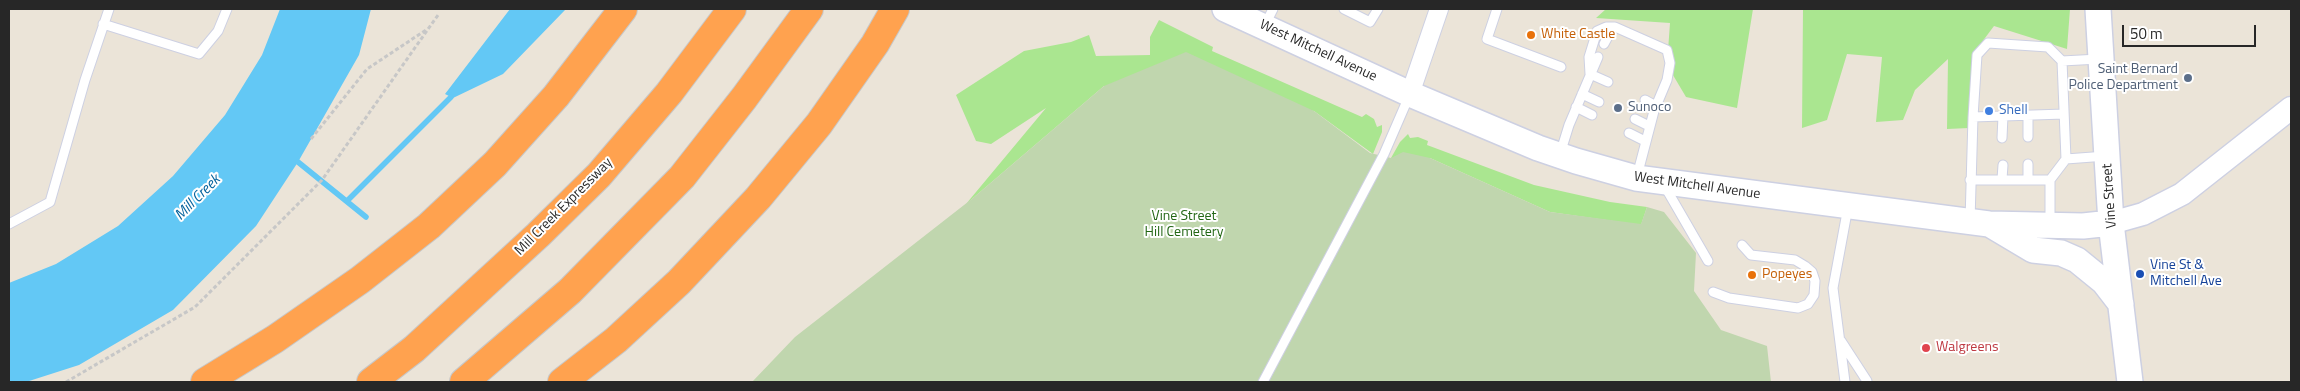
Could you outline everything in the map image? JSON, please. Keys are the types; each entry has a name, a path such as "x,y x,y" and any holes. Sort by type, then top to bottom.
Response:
{"highway":[{"path":"205,382 274,339 337,296 429,226 495,164 550,103 623,9"},
{"name":"Mill Creek Expressway","path":"371,382 414,349 538,235 599,175 669,93 732,9"},
{"path":"464,382 570,291 682,177 777,54 809,9"},
{"path":"562,382 616,340 679,282 758,198 819,124 875,44 895,9"}],"main road":[{"name":"West Mitchell Avenue","path":"1225,9 1268,18 1410,94 1559,156 1636,178 1980,223 2083,226 2111,223"},
{"name":"Vine Street","path":"2098,9 2111,223 2130,382"},
{"path":"1980,223 2034,250 2061,253 2077,260 2104,282 2121,304"}],"street":[{"path":"1410,94 1439,9"},
{"path":"2111,223 2142,214 2182,194 2291,108"}],"lane":[{"path":"9,224 50,202 108,9"},
{"path":"103,24 199,54 218,31 227,9"},
{"path":"1344,9 1370,22 1378,9"},
{"path":"1497,9 1487,39 1561,67"},
{"path":"1590,74 1589,57 1597,32 1606,26 1667,50 1670,62 1667,80 1649,126 1636,178"},
{"path":"1604,44 1612,27"},
{"path":"1980,223 1970,180 1977,55 1988,43 2048,47 2062,61 2066,159 2050,180 2050,225"},
{"path":"1559,156 1576,107 1598,57"},
{"path":"2062,61 2101,59"},
{"path":"1590,74 1608,82"},
{"path":"1263,382 1384,154 1410,94"},
{"path":"1582,94 1599,102"},
{"path":"1645,100 1656,106"},
{"path":"1576,107 1592,115"},
{"path":"1973,117 2064,114"},
{"path":"2028,115 2028,138"},
{"path":"2002,138 2003,116"},
{"path":"1635,119 1649,126"},
{"path":"1629,133 1645,140"},
{"path":"2066,159 2107,156"},
{"path":"2028,164 2028,180"},
{"path":"2002,165 2002,179"},
{"path":"1970,180 2050,180"},
{"path":"1663,183 1674,206 1708,261"},
{"path":"1845,382 1833,288 1849,206"},
{"path":"1713,292 1729,298 1798,308 1808,304 1814,295 1815,281 1812,272 1805,266 1796,260 1751,255 1742,245"},
{"path":"1840,339 1867,381"}],"path":[{"path":"66,382 195,308 322,180 438,15"},
{"path":"311,139 367,69 428,29"}],"green space":[{"path":"1606,9 1753,9 1737,108 1686,97 1667,65 1670,23 1596,18"},
{"path":"1803,9 2070,9 2067,49 1994,26 1982,42 1969,128 1947,129 1948,59 1915,90 1903,120 1876,122 1882,57 1847,54 1827,120 1802,128"},
{"path":"1159,20 1213,47 1212,51 1362,117 1366,114 1374,119 1377,127 1382,125 1382,132 1373,154 1314,111 1104,86 966,204 1046,108 991,144 976,141 956,95 1024,51 1071,42 1089,35 1096,56 1150,55 1150,37"},
{"name":"Vine Street Hill Cemetery","path":"1186,52 1314,111 1370,153 1391,158 1403,152 1430,158 1550,212 1641,224 1647,207 1664,212 1696,253 1694,291 1721,330 1767,346 1771,382 752,382 795,337 973,198 1104,86"},
{"path":"1408,134 1410,138 1418,137 1428,141 1427,145 1534,185 1610,202 1647,207 1641,225 1550,212 1430,158 1391,158 1400,142"}],"water":[{"name":"Mill Creek","path":"280,9 371,9 359,55 298,162 256,226 173,310 79,365 26,382 9,382 9,283 56,264 118,226 173,176 225,115 262,55"},
{"path":"510,9 566,9 503,74 453,98 445,94"}],"waterway":[{"path":"347,201 451,97"},
{"path":"298,162 366,217"}],"place":[{"name":"White Castle","path":"1531,35"},
{"name":"Saint Bernard Police Department","path":"2188,78"},
{"name":"Sunoco","path":"1618,108"},
{"name":"Shell","path":"1989,111"},
{"name":"Vine St & Mitchell Ave","path":"2140,274"},
{"name":"Popeyes","path":"1752,275"},
{"name":"Walgreens","path":"1926,348"}]}
